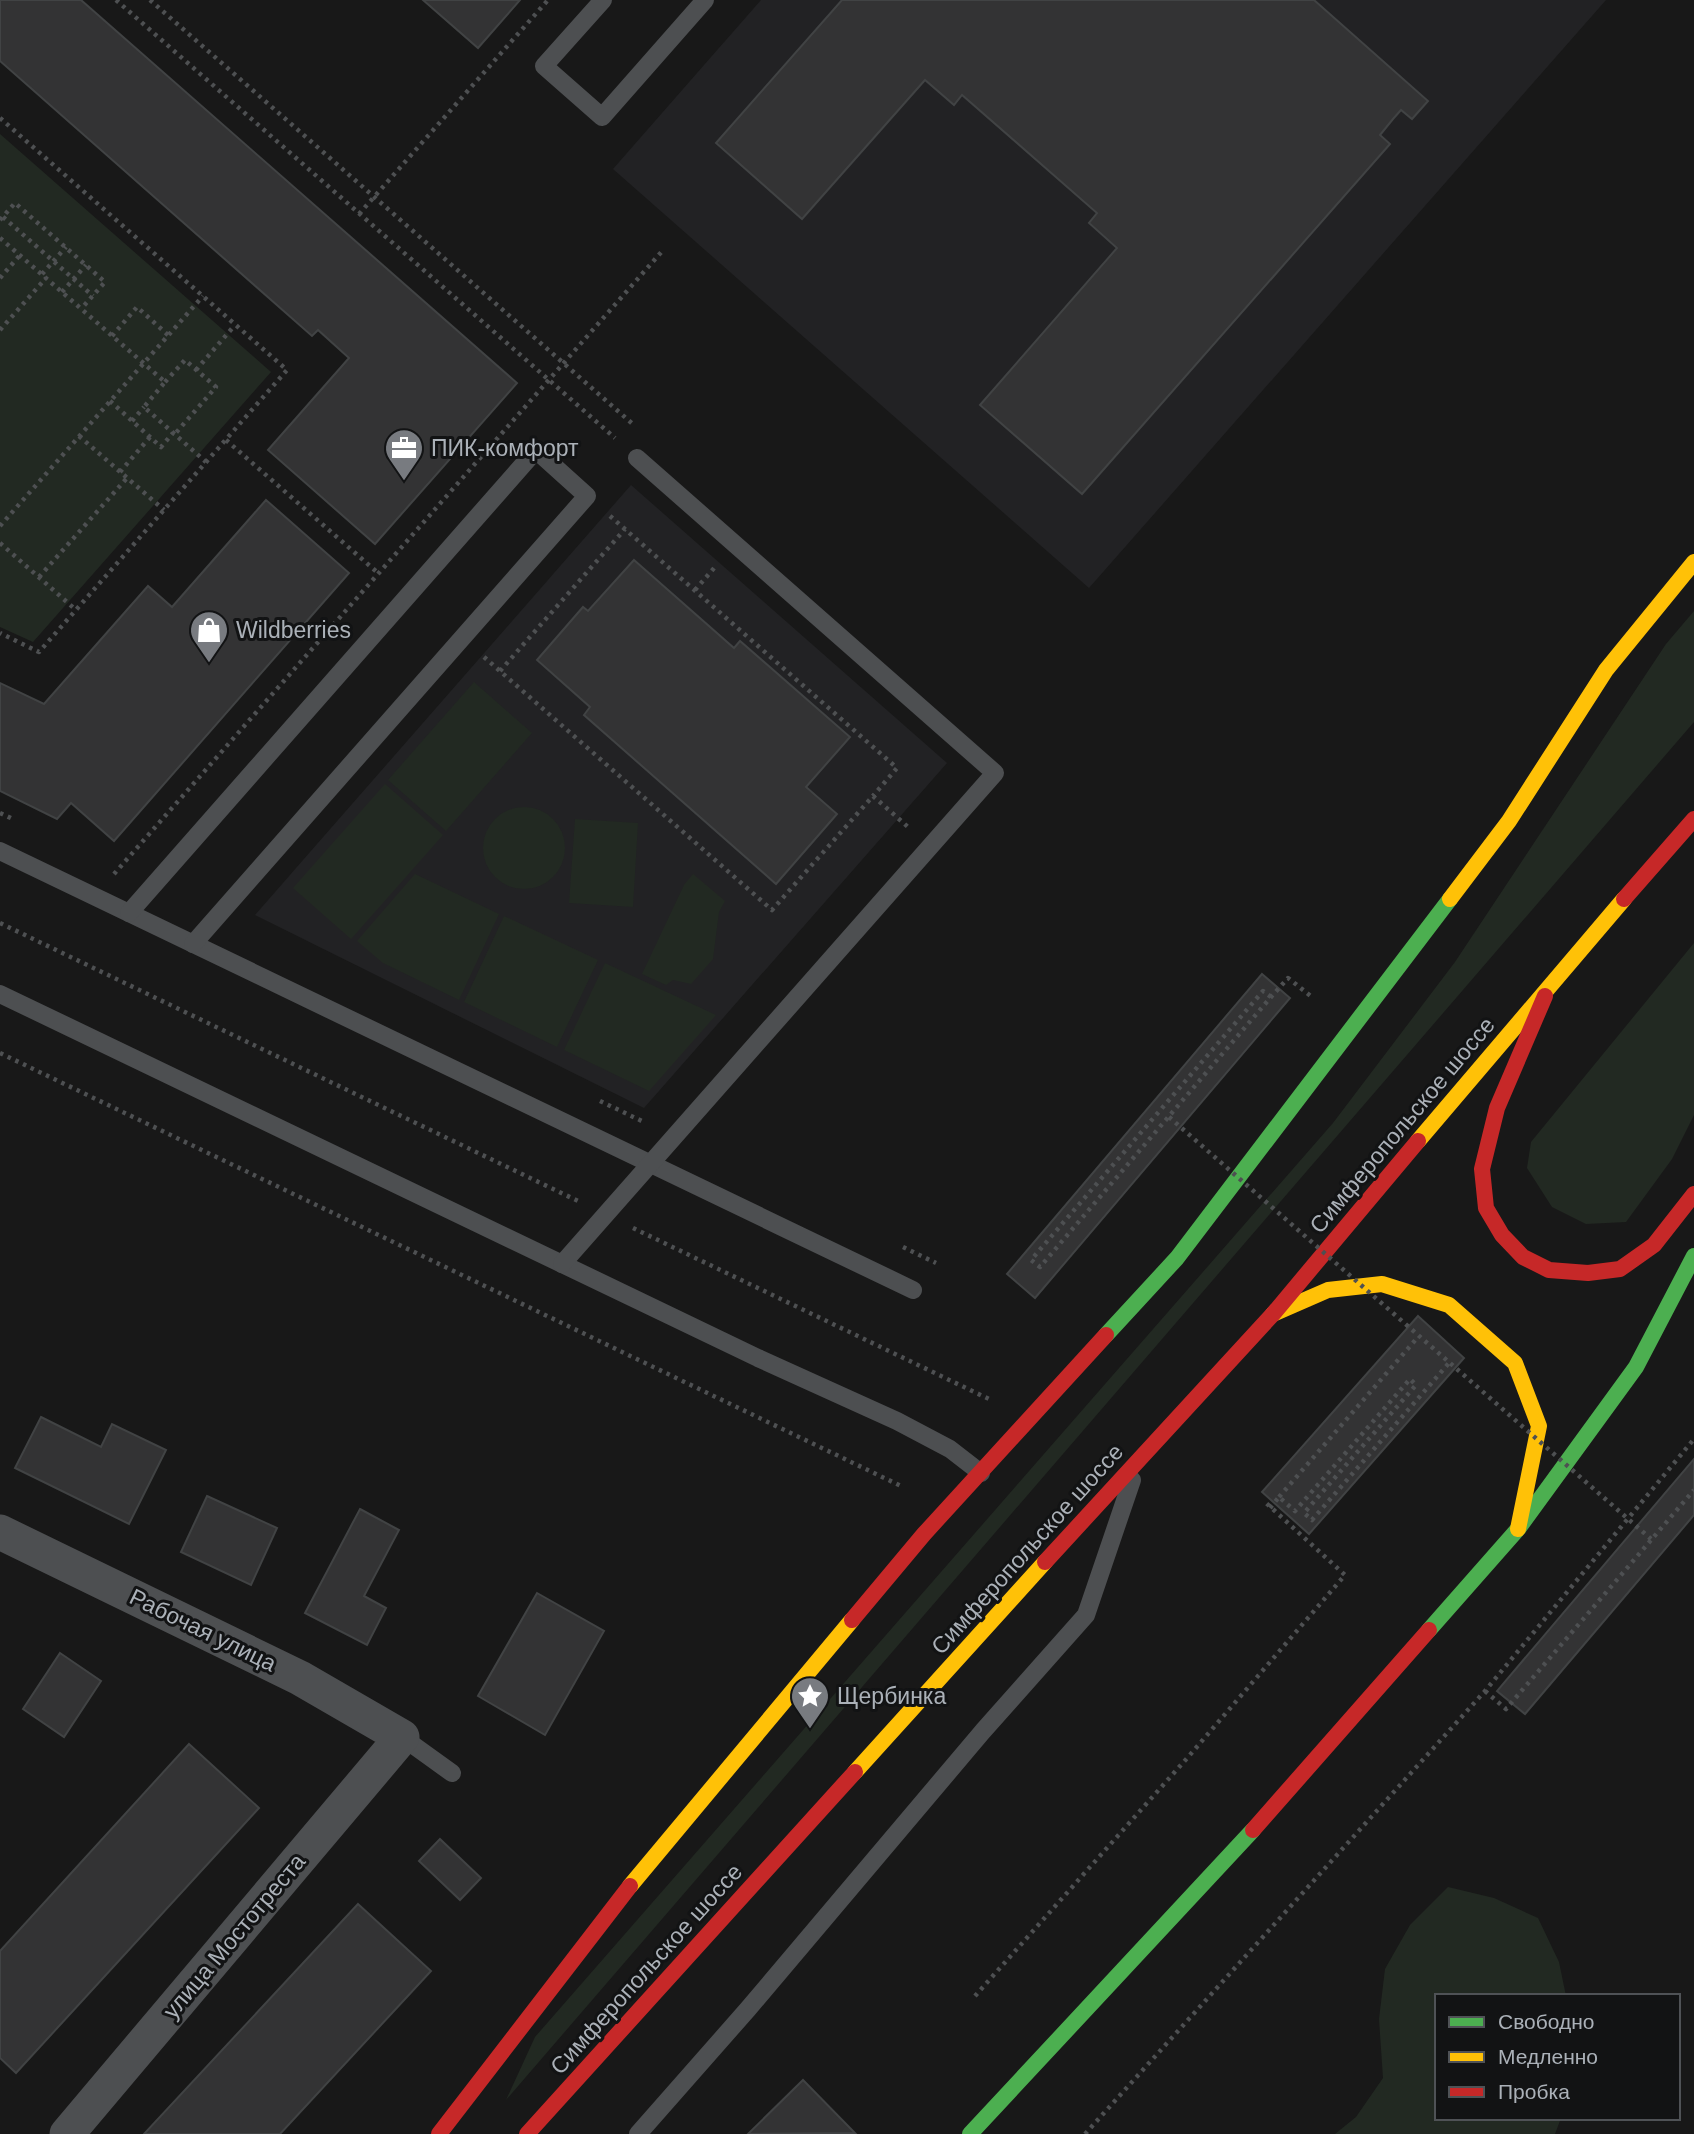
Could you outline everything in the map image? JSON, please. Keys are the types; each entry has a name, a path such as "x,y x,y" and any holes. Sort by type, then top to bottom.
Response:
{"main road":[{"path":"439,2134 617,1901 924,1534 1177,1258 1501,831 1606,670 1694,562"},
{"name":"Симферопольское шоссе","path":"527,2134 1140,1457 1273,1314 1550,984 1694,819"},
{"path":"1550,984 1497,1108 1482,1169 1486,1208 1502,1235 1522,1257 1549,1270 1588,1273 1620,1269 1654,1245 1694,1194"},
{"path":"970,2134 1241,1843 1518,1529 1636,1367 1694,1256"},
{"path":"1273,1314 1328,1290 1382,1284 1450,1305 1515,1363 1539,1426 1518,1529"}],"street":[{"name":"Рабочая улица","path":"0,1532 300,1678 402,1737"},
{"name":"улица Мостотреста","path":"66,2134 402,1737"}],"lane":[{"path":"603,0 544,66 602,117 705,0"},
{"path":"128,913 536,450 587,496 193,944"},
{"path":"562,1264 995,773 637,458"},
{"path":"0,851 913,1290"},
{"path":"0,994 758,1358 897,1421 950,1449 981,1474"},
{"path":"638,2134 748,2009 983,1731 1086,1615 1140,1457"},
{"path":"402,1737 452,1773"}],"path":[{"path":"116,0 637,458"},
{"path":"150,0 636,427"},
{"path":"359,214 548,0"},
{"path":"0,118 287,370 39,652 0,633"},
{"path":"81,309 93,296 105,282 15,203 1,219 93,296"},
{"path":"0,238 165,383"},
{"path":"0,330 66,247"},
{"path":"94,897 664,249"},
{"path":"0,278 20,255"},
{"path":"62,292 86,265"},
{"path":"0,526 203,296"},
{"path":"112,336 137,307 168,335"},
{"path":"196,370 236,325"},
{"path":"110,401 150,438 161,447 216,387 185,360 132,421"},
{"path":"144,407 206,462"},
{"path":"79,436 164,510"},
{"path":"120,472 150,438"},
{"path":"226,440 406,598"},
{"path":"39,577 127,478"},
{"path":"462,638 772,910 897,768 607,513"},
{"path":"500,671 625,529"},
{"path":"0,543 76,610"},
{"path":"873,796 930,846"},
{"path":"0,923 995,1402"},
{"path":"1271,997 1263,991 1031,1260 1040,1267 1288,978 1312,997"},
{"path":"0,1053 901,1486"},
{"path":"1169,1117 1651,1539"},
{"path":"1270,1508 1418,1337"},
{"path":"1279,1497 1295,1511 1410,1380 1416,1385 1304,1513 1312,1520 1449,1363"},
{"path":"1085,2134 1485,1691 1694,1439"},
{"path":"1485,1691 1506,1709 1694,1490"},
{"path":"975,1996 1189,1756 1345,1575 1265,1502"}],"shaded area":[{"path":"761,0 1606,0 1089,588 613,169"},
{"path":"0,134 271,372 33,642 0,627"},
{"path":"631,485 947,763 644,1108 255,915"},
{"path":"1694,611 1694,722 506,2100 535,2037 1333,1123 1455,962 1666,644"},
{"path":"474,682 532,733 446,831 388,780"},
{"path":"385,784 443,835 351,939 293,888"},
{"path":"516,807 532,807 547,814 558,825 565,840 562,864 553,877 532,889 516,889 501,882 490,871 483,856 483,840 490,825 501,814"},
{"path":"575,819 638,823 633,907 569,903"},
{"path":"415,874 499,914 459,1000 383,963 357,941"},
{"path":"693,874 725,901 719,912 713,959 691,984 673,980 666,985 642,974 684,885"},
{"path":"504,916 598,960 557,1047 464,1002"},
{"path":"1694,943 1694,1115 1672,1159 1626,1222 1586,1224 1552,1207 1527,1168 1531,1142"},
{"path":"605,963 716,1015 649,1091 564,1050"},
{"path":"1448,1887 1494,1898 1538,1918 1559,1962 1566,1994 1435,1994 1435,2120 1560,2120 1555,2134 1335,2134 1356,2117 1383,2078 1379,2019 1385,1969 1410,1925"}],"building":[{"path":"0,0 81,0 517,383 375,544 268,450 349,358 318,330 312,336 0,61"},
{"path":"423,0 520,0 478,48"},
{"path":"842,0 1314,0 1428,101 1412,119 1401,110 1393,119 1380,135 1390,144 1082,494 980,405 1117,248 1089,223 1097,213 962,95 954,105 925,80 802,219 716,143"},
{"path":"266,500 349,573 114,841 71,803 57,819 0,791 0,683 44,704 148,586 172,607"},
{"path":"634,560 734,648 740,641 850,737 806,787 837,814 776,884 584,715 590,707 537,660 583,607 588,611"},
{"path":"1262,974 1290,998 1035,1298 1007,1274"},
{"path":"1418,1316 1464,1358 1309,1534 1262,1492"},
{"path":"41,1417 101,1447 112,1424 166,1450 129,1524 15,1468"},
{"path":"1694,1459 1694,1515 1525,1714 1497,1691"},
{"path":"207,1496 277,1528 251,1585 181,1552"},
{"path":"360,1509 399,1530 364,1596 386,1608 367,1645 305,1613"},
{"path":"537,1593 604,1631 545,1735 478,1696"},
{"path":"60,1653 101,1681 64,1737 23,1709"},
{"path":"189,1744 259,1808 16,2073 0,2058 0,1951"},
{"path":"440,1839 481,1878 460,1900 419,1861"},
{"path":"358,1904 431,1971 280,2134 144,2134"},
{"path":"803,2080 855,2133 748,2134"}],"traffic: fast":[{"path":"1106,1335 1177,1258 1450,899"},
{"path":"1429,1630 1518,1529 1636,1367 1694,1256"},
{"path":"970,2134 1253,1830"}],"traffic: slow":[{"path":"1450,899 1509,821 1606,670 1694,562"},
{"path":"1418,1141 1624,899"},
{"path":"1273,1314 1328,1290 1382,1284 1449,1305 1515,1363 1539,1426 1518,1529"},
{"path":"855,1772 1045,1562"},
{"path":"630,1886 852,1620"}],"traffic: jam":[{"path":"1624,899 1694,819"},
{"path":"1545,996 1497,1108 1482,1169 1486,1208 1502,1235 1523,1257 1549,1270 1588,1273 1620,1269 1654,1245 1694,1194"},
{"path":"1045,1562 1273,1314 1418,1141"},
{"path":"852,1620 924,1534 1106,1335"},
{"path":"1253,1830 1429,1630"},
{"path":"527,2134 855,1772"},
{"path":"439,2134 630,1886"}],"place":[{"name":"ПИК-комфорт","path":"404,482"},
{"name":"Wildberries","path":"209,664"},
{"name":"Щербинка","path":"810,1730"}]}
